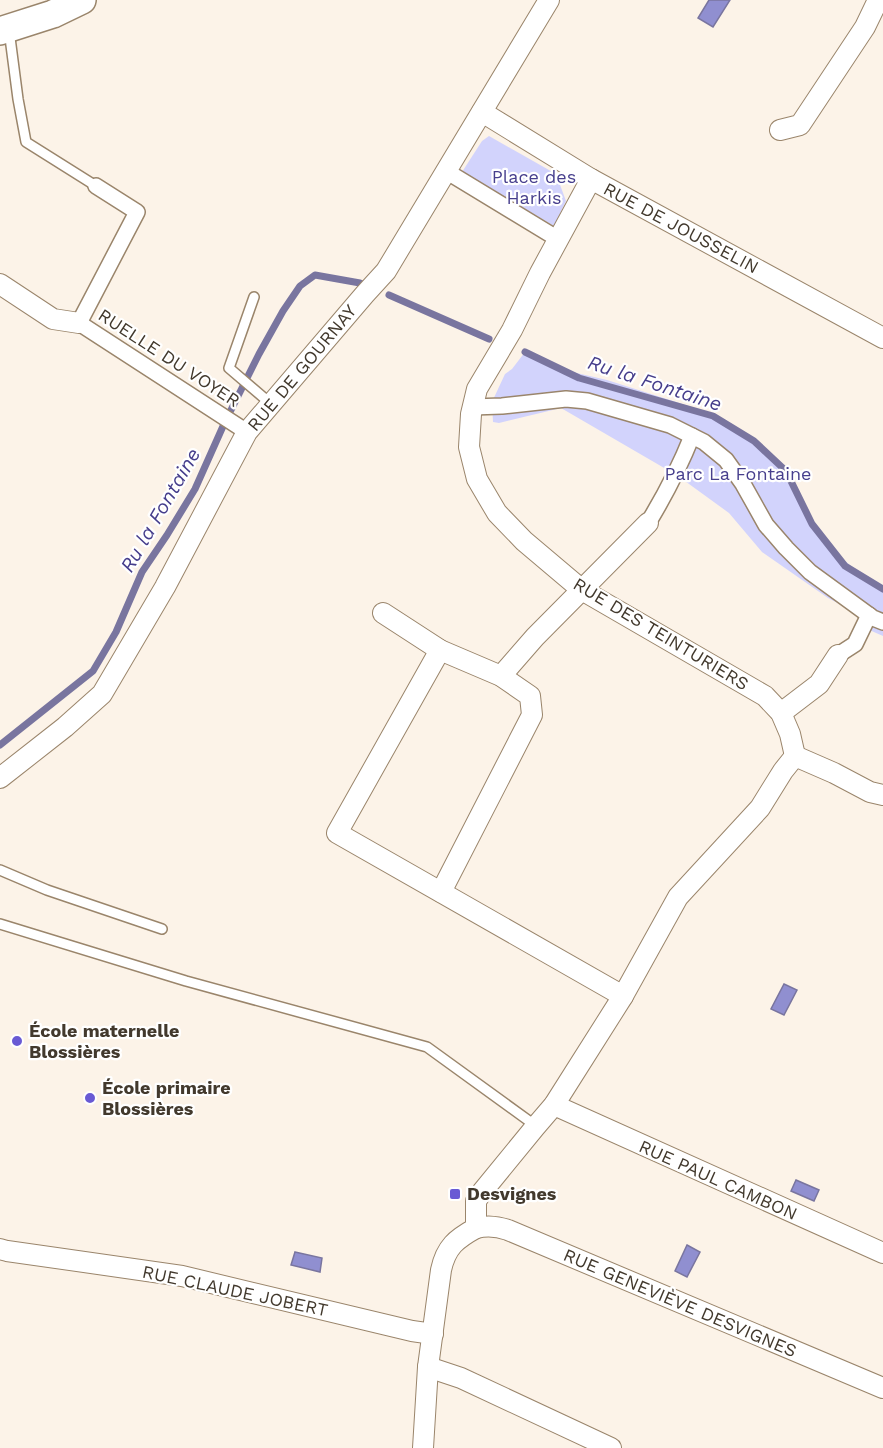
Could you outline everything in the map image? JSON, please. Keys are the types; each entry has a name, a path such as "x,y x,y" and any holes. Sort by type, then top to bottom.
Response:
{"main road":[{"path":"4,29 53,14 82,0"}],"street":[{"name":"RUE DE GOURNAY","path":"0,778 65,727 102,694 165,587 243,430 272,404 386,271 549,0"},
{"path":"780,130 800,125 865,27 878,0"},
{"name":"RUE DE JOUSSELIN","path":"482,112 591,180 883,338"},
{"path":"446,171 558,239"},
{"name":"RUE DES TEINTURIERS","path":"591,180 477,389 471,414 469,447 477,480 496,513 524,541 582,590 765,696 781,713 790,734 795,756"},
{"name":"RUELLE DU VOYER","path":"96,186 137,212 79,323 243,430"},
{"path":"0,284 52,319 79,323"},
{"path":"472,407 566,399 587,401 670,425 704,442 726,460 766,525 786,548 810,572 876,619 855,644 838,655 819,684 781,713"},
{"path":"501,676 535,637 648,523 666,492 692,436"},
{"path":"383,613 440,650 501,676 530,696 532,715 441,892"},
{"path":"440,650 338,832 623,996"},
{"path":"423,1448 428,1367 443,1260 448,1249 456,1240 476,1228 476,1202 482,1192 554,1105 623,996 678,897 760,808 795,756 834,772 870,792 883,795"},
{"name":"RUE PAUL CAMBON","path":"554,1105 883,1253"},
{"name":"RUE GENEVIÈVE DESVIGNES","path":"476,1228 496,1226 508,1230 883,1388"},
{"name":"RUE CLAUDE JOBERT","path":"0,1249 182,1276 433,1334"},
{"path":"428,1367 461,1378 611,1448"}],"lane":[{"name":"RUELLE DU VOYER","path":"4,29 26,142 96,186"},
{"path":"254,297 229,368 272,404"},
{"path":"0,870 47,890 162,929"},
{"path":"0,924 186,981 427,1047 536,1125"}],"green space":[{"name":"Place des Harkis","path":"489,136 556,174 566,201 554,226 462,172 482,141"},
{"name":"Parc La Fontaine","path":"525,352 568,371 607,380 714,414 762,447 782,466 815,528 830,548 851,566 883,586 883,636 867,629 870,620 828,598 762,552 729,513 678,476 561,408 499,423 493,422 492,402 505,374 512,369"}],"water":[{"path":"709,0 730,0 713,27 698,18"},
{"path":"784,984 797,990 784,1015 771,1009"},
{"path":"796,1180 819,1190 814,1201 791,1191"},
{"path":"687,1245 700,1252 687,1277 675,1271"},
{"path":"295,1252 322,1258 320,1272 291,1265"}],"waterway":[{"name":"Ru la Fontaine","path":"0,745 93,671 116,632 142,572 195,489 259,354 300,286 315,275 360,283"},
{"name":"Ru la Fontaine","path":"389,295 489,339"},
{"name":"Ru la Fontaine","path":"525,352 579,378 713,416 754,441 786,471 812,524 845,566 883,589"}],"place":[{"name":"École maternelle Blossières","path":"17,1041"},
{"name":"École primaire Blossières","path":"90,1098"},
{"name":"Desvignes","path":"455,1194"}]}
